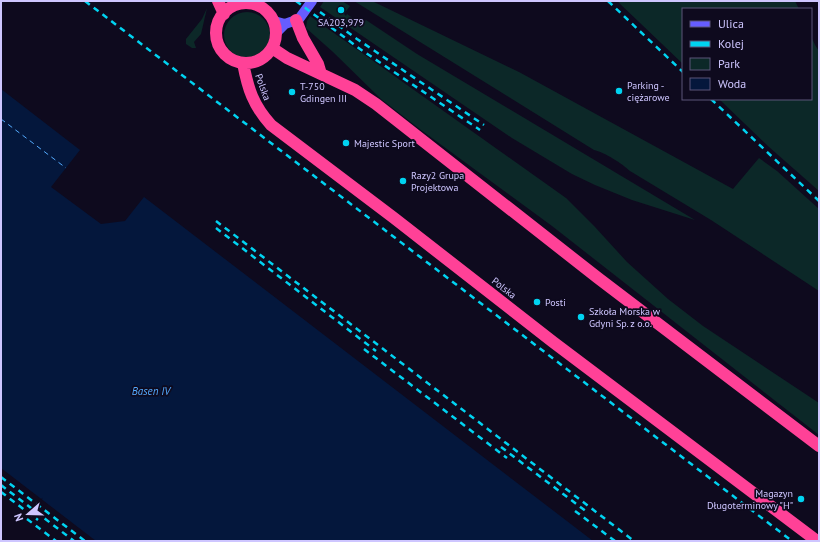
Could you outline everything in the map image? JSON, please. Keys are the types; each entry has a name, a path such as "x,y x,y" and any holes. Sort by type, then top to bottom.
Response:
{"highway":[{"path":"218,1 224,14"},
{"path":"285,22 276,33 276,39 272,48 266,56 259,60 244,63 235,61 222,51 218,41 217,31 219,22 232,3 257,5 285,22 302,38 318,64 321,74"},
{"path":"272,48 287,58 356,90 376,104 598,278 819,446"},
{"name":"Polska","path":"244,63 246,80 252,98 263,116 272,125 551,340 817,541"}],"street":[{"path":"285,22 299,19 312,1"}],"green space":[{"path":"324,1 342,1 350,6 344,14 346,16 347,14 362,25 366,20 417,54 695,220 632,200 572,174 512,138 320,7"},
{"path":"354,1 372,1 519,72 733,189 759,158 777,171 819,209 819,291 711,220 630,171 623,165 603,153 594,150"},
{"path":"617,1 795,1 798,8 682,8 682,63"},
{"path":"207,8 201,34 194,42 196,48 192,48 186,44 186,39 202,19"},
{"path":"247,12 260,16 266,22 270,35 266,48 260,54 247,58 234,54 228,48 224,35 228,22 234,16"},
{"path":"310,16 566,198 627,262 668,299 703,326 819,403 819,435 552,226 381,99 306,28 307,21"},
{"path":"812,38 819,51 819,191 769,147 720,100 812,100"}],"water":[{"name":"Basen IV","path":"1,89 80,150 51,187 101,224 125,221 144,197 593,541 96,541 1,468"}],"ferry route":[{"path":"1,119 66,168"}],"railway":[{"path":"85,1 792,541"},
{"path":"296,1 360,49 480,130"},
{"path":"608,1 682,71"},
{"path":"320,12 357,39 484,125"},
{"path":"712,100 819,201"},
{"path":"216,221 634,541"},
{"path":"216,228 376,351"},
{"path":"364,349 507,458"},
{"path":"501,447 587,512"},
{"path":"1,477 85,541"},
{"path":"1,485 74,541"},
{"path":"1,492 38,520"},
{"path":"575,511 615,541"},
{"path":"27,519 56,541"}],"place":[{"name":"SA203,979","path":"341,10"},
{"name":"Parking - ciężarowe","path":"619,91"},
{"name":"T-750 Gdingen III","path":"292,92"},
{"name":"Majestic Sport","path":"346,143"},
{"name":"Razy2 Grupa Projektowa","path":"403,181"},
{"name":"Posti","path":"537,302"},
{"name":"Szkoła Morska w Gdyni Sp. z o.o.","path":"581,317"},
{"name":"Magazyn Długoterminowy \"H\"","path":"801,499"}]}
